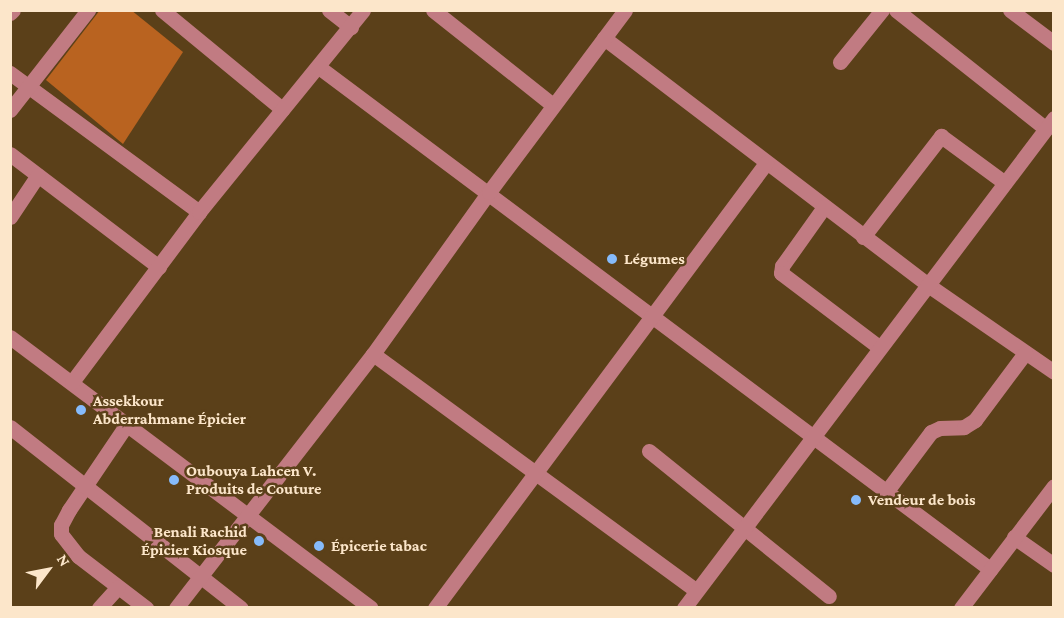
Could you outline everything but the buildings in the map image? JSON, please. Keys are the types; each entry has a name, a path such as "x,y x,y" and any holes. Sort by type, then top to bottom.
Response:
{"street":[{"path":"10,110 88,10"},
{"path":"329,10 351,27"},
{"path":"72,382 199,212 282,109 320,68 363,10"},
{"path":"433,10 554,105"},
{"path":"176,608 246,514 373,354 489,192 625,10"},
{"path":"840,62 882,10"},
{"path":"690,599 1050,123 896,10"},
{"path":"1010,10 1053,43"},
{"path":"162,11 282,109"},
{"path":"604,38 863,237 1053,372"},
{"path":"320,68 489,192 812,438 990,569"},
{"path":"10,74 199,212"},
{"path":"863,237 942,136 1005,183"},
{"path":"10,154 159,267"},
{"path":"435,608 766,163"},
{"path":"10,217 38,175"},
{"path":"824,207 782,266 781,273 880,348"},
{"path":"10,337 371,608"},
{"path":"886,492 931,432 940,428 964,427 975,420 1025,353"},
{"path":"373,354 535,472 704,608"},
{"path":"127,424 89,486 69,510 61,525 61,534 78,556 146,608"},
{"path":"10,427 89,486 241,608"},
{"path":"650,451 829,596"},
{"path":"961,608 1053,486"},
{"path":"1014,537 1053,566"},
{"path":"99,608 118,587"}],"place":[{"name":"Légumes","path":"612,259"},
{"name":"Assekkour Abderrahmane Épicier","path":"81,410"},
{"name":"Oubouya Lahcen V. Produits de Couture","path":"174,480"},
{"name":"Vendeur de bois","path":"856,500"},
{"name":"Benali Rachid Épicier Kiosque","path":"259,541"},
{"name":"Épicerie tabac","path":"319,546"}]}
